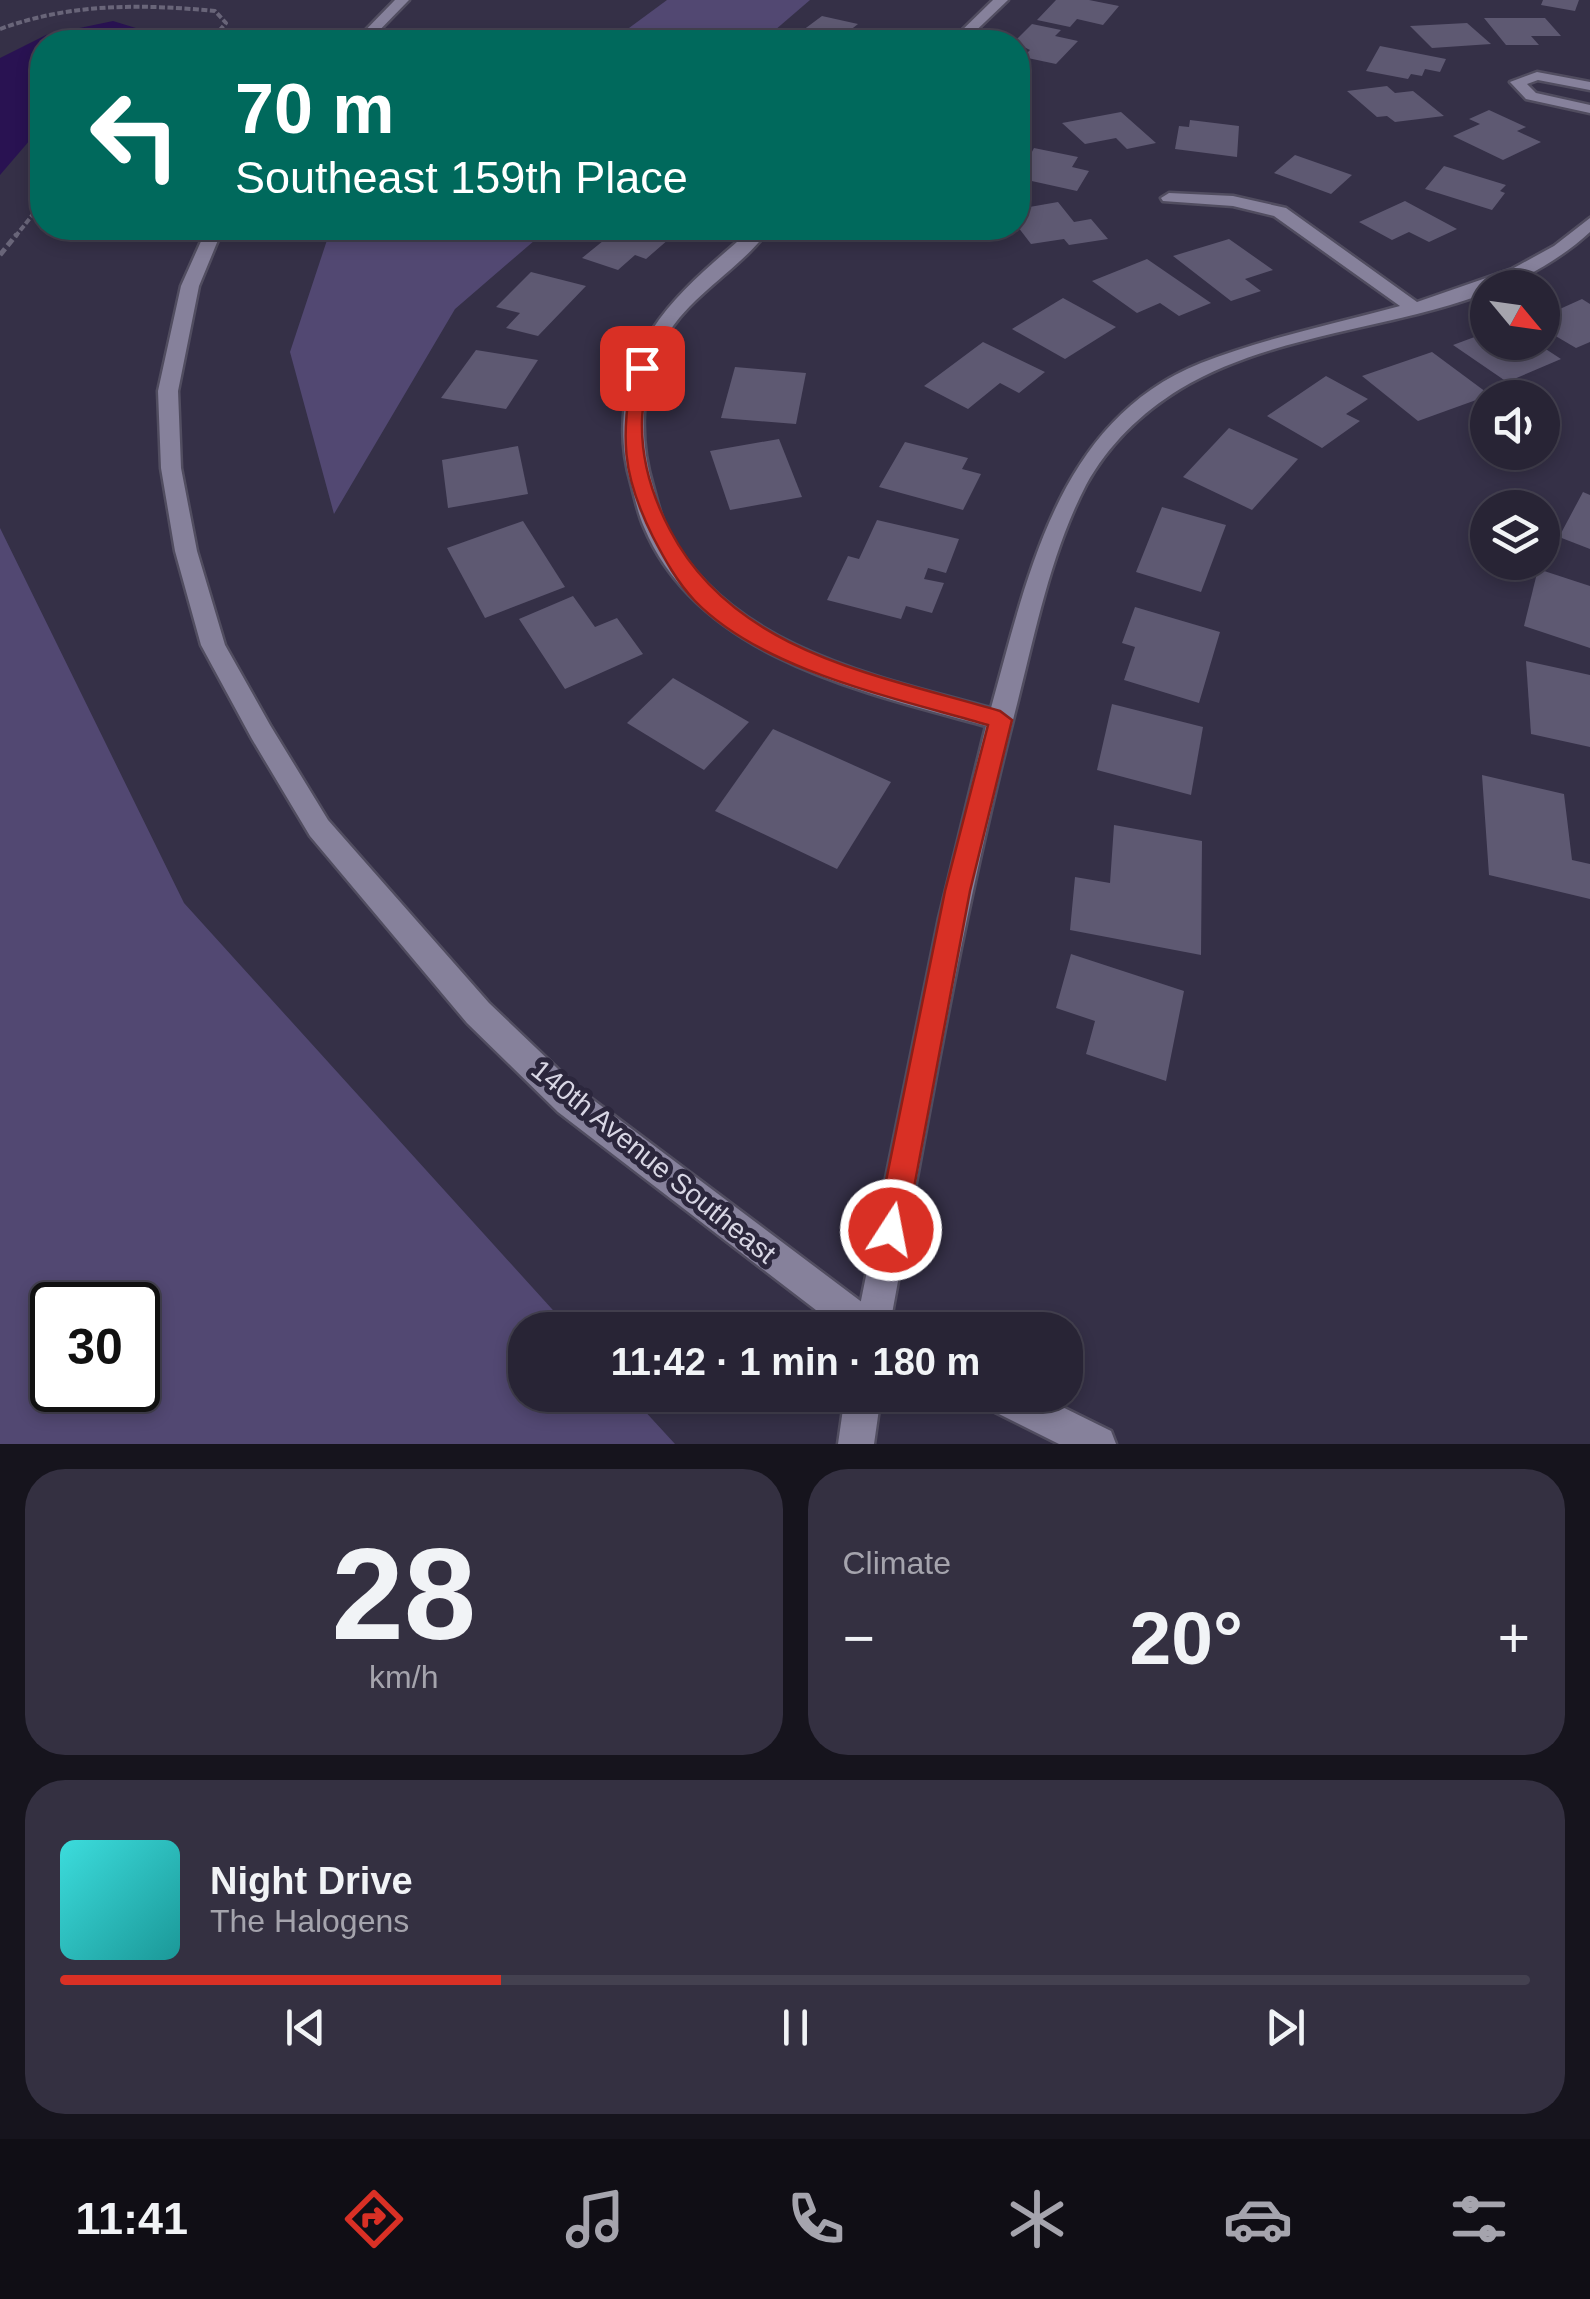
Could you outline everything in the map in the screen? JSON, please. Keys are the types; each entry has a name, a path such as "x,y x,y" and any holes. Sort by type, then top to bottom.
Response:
{"street":[{"path":"372,30 402,0"},
{"path":"970,30 1001,0"},
{"path":"1590,86 1537,76 1517,82 1531,96 1590,108"},
{"path":"1169,198 1233,201 1280,212 1413,307"},
{"path":"875,1312 957,891 1000,720 1050,542 1074,488 1106,438 1151,400 1200,370 1243,353 1413,307 1534,265 1571,244 1590,223"},
{"name":"140th Avenue Southeast","path":"210,240 190,286 168,391 171,468 186,552 212,645 270,748 318,828 478,1013 569,1101 848,1312"},
{"path":"750,240 672,316 642,368 633,421 634,456 640,492 662,538 702,596 732,621 770,644 878,687 1000,720"},
{"path":"856,1444 860,1412"},
{"path":"1034,1412 1098,1444"}],"path":[{"path":"0,29 28,16 75,6 147,3 214,11 226,23 220,30"},
{"path":"0,255 30,218"}],"shaded area":[{"path":"667,0 810,0 775,30 626,30"},
{"path":"113,21 142,30 70,30"},
{"path":"30,43 30,140 0,175 0,58"},
{"path":"327,240 535,240 455,309 334,514 290,352"},
{"path":"0,528 184,903 555,1312 508,1312 508,1412 646,1412 675,1444 0,1444"}],"building":[{"path":"1056,0 1089,0 1119,6 1103,25 1077,19 1070,27 1037,20"},
{"path":"1543,0 1579,0 1575,11 1541,5"},
{"path":"822,16 858,24 850,30 803,30"},
{"path":"1484,18 1545,18 1561,36 1531,36 1539,45 1506,45"},
{"path":"1467,23 1491,44 1432,48 1410,26"},
{"path":"1032,24 1061,30 1055,36 1078,41 1056,64 1030,58 1030,30 1026,30"},
{"path":"1380,46 1446,59 1440,72 1425,69 1422,76 1411,74 1408,79 1366,71"},
{"path":"1387,86 1395,93 1413,91 1444,116 1395,122 1387,116 1377,117 1347,91"},
{"path":"1489,110 1526,127 1517,131 1541,142 1503,160 1453,136 1480,124 1469,119"},
{"path":"1121,112 1156,143 1127,149 1116,138 1085,144 1062,123"},
{"path":"1190,120 1239,126 1237,157 1175,149 1179,126 1189,127"},
{"path":"1034,148 1078,157 1072,167 1089,171 1077,191 1030,181 1030,156"},
{"path":"1295,155 1352,175 1331,194 1274,173"},
{"path":"1444,166 1506,185 1500,191 1505,193 1492,210 1425,189"},
{"path":"1405,201 1457,229 1429,242 1409,232 1392,240 1359,222"},
{"path":"1058,202 1074,222 1091,219 1108,239 1069,245 1064,239 1031,244 1030,207"},
{"path":"1229,239 1273,270 1245,279 1261,291 1231,301 1173,256"},
{"path":"604,240 668,240 646,259 635,255 618,270 582,258"},
{"path":"1147,259 1211,303 1179,316 1160,303 1137,313 1092,281"},
{"path":"531,272 586,286 538,336 506,328 520,313 496,307"},
{"path":"1063,298 1116,327 1065,359 1012,329"},
{"path":"1582,299 1590,304 1590,342 1576,348 1560,339 1560,309"},
{"path":"1470,339 1470,357 1453,345"},
{"path":"983,342 1045,372 1019,393 1000,383 968,409 924,386"},
{"path":"476,350 538,360 506,409 441,398"},
{"path":"1432,352 1470,380 1470,402 1418,421 1362,376"},
{"path":"1475,360 1559,360 1512,380 1504,380"},
{"path":"735,367 806,373 796,424 721,418"},
{"path":"1326,376 1368,399 1346,414 1360,421 1322,448 1267,416"},
{"path":"1229,428 1298,459 1252,510 1183,477"},
{"path":"779,439 802,497 730,510 710,451"},
{"path":"905,442 968,458 962,469 981,474 963,510 879,487"},
{"path":"518,446 528,494 448,508 442,460"},
{"path":"1583,492 1590,495 1590,549 1560,535"},
{"path":"1162,507 1226,525 1201,592 1136,572"},
{"path":"877,520 959,539 946,573 928,568 924,579 944,583 932,613 906,606 901,619 827,600 848,556 859,559"},
{"path":"523,521 565,587 485,618 447,548"},
{"path":"1560,576 1590,586 1590,648 1524,626 1535,580 1560,580"},
{"path":"573,596 595,627 617,618 643,654 565,689 519,619"},
{"path":"1135,607 1220,632 1199,703 1124,680 1135,647 1122,643"},
{"path":"1526,661 1590,675 1590,747 1531,734"},
{"path":"673,678 749,722 704,770 627,723"},
{"path":"1112,704 1203,727 1191,795 1097,770"},
{"path":"773,729 891,782 837,869 715,811"},
{"path":"1482,775 1564,794 1572,860 1590,864 1590,899 1489,875"},
{"path":"1114,825 1202,841 1201,955 1070,930 1075,877 1110,883"},
{"path":"1071,954 1184,991 1166,1081 1086,1054 1095,1021 1056,1008"}],"route":[{"path":"642,368 633,421 640,492 679,567 702,596 732,621 770,644 822,667 878,687 1000,720 957,891 891,1230"}]}
